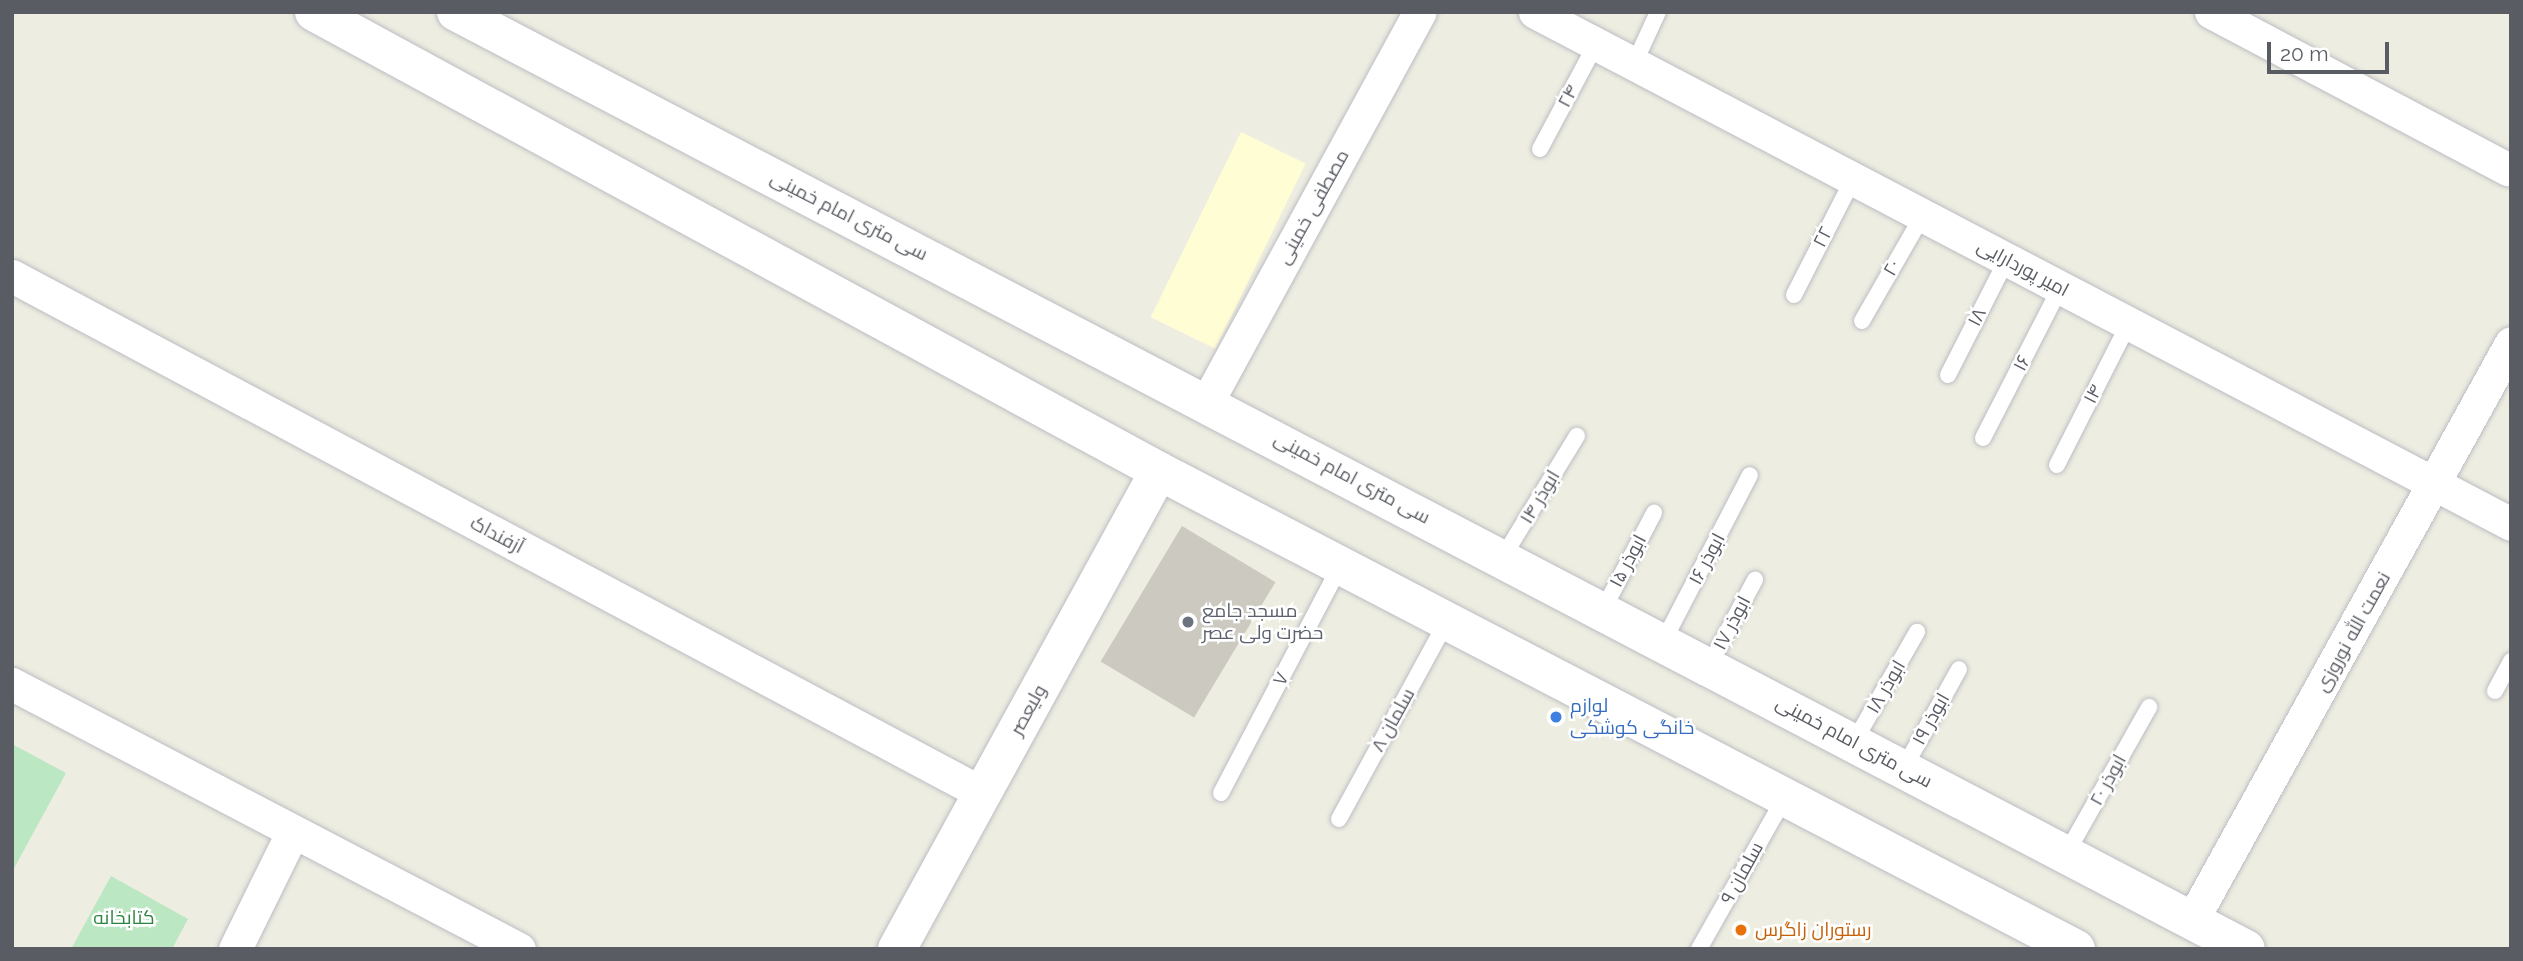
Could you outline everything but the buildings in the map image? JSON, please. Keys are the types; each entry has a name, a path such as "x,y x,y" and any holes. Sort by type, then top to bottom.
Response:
{"main road":[{"path":"314,12 1158,471 2076,949"},
{"name":"سی متری امام خمینی","path":"456,12 1207,402 2246,949"},
{"name":"وليعصر","path":"897,949 1158,471"}],"street":[{"name":"مصطفی خمینی","path":"1207,402 1420,12"},
{"path":"2211,12 2508,169"},
{"name":"امیر پوردارایی","path":"1550,16 1596,44 2511,524"},
{"name":"آزفنداک","path":"12,276 982,793"},
{"name":"نعمت الله نوروزی","path":"2192,920 2511,343"},
{"path":"12,684 519,949"},
{"path":"235,949 293,831"}],"lane":[{"path":"1634,64 1658,12"},
{"name":"۲۴","path":"1540,149 1596,44"},
{"name":"۲۲","path":"1794,295 1853,179"},
{"name":"۲۰","path":"1861,321 1923,215"},
{"name":"۱۸","path":"1948,376 2007,259"},
{"name":"۱۶","path":"1983,438 2060,288"},
{"name":"۱۴","path":"2057,465 2129,323"},
{"name":"ابوذر ۱۴","path":"1503,557 1577,436"},
{"name":"ابوذر ۱۶","path":"1663,642 1750,475"},
{"name":"ابوذر ۱۵","path":"1603,610 1654,513"},
{"name":"۷","path":"1221,793 1340,565"},
{"name":"ابوذر ۱۷","path":"1709,666 1755,580"},
{"name":"سلمان ۸","path":"1339,819 1447,621"},
{"name":"ابوذر ۱۸","path":"1854,742 1917,632"},
{"path":"2495,691 2511,661"},
{"name":"ابوذر ۱۹","path":"1904,768 1959,669"},
{"name":"ابوذر ۲۰","path":"2066,854 2149,706"},
{"name":"سلمان ۹","path":"1699,949 1785,797"}],"shaded area":[{"path":"1241,132 1306,164 1215,349 1151,317"}],"green space":[{"path":"12,744 66,773 12,872"},
{"name":"کتابخانه","path":"111,876 188,919 172,949 71,949"}],"place":[{"name":"مسجد جامع حضرت ولی عصر","path":"1188,622"},
{"name":"لوازم خانگی کوشکی","path":"1556,717"},
{"name":"رستوران زاگرس","path":"1741,930"}]}
